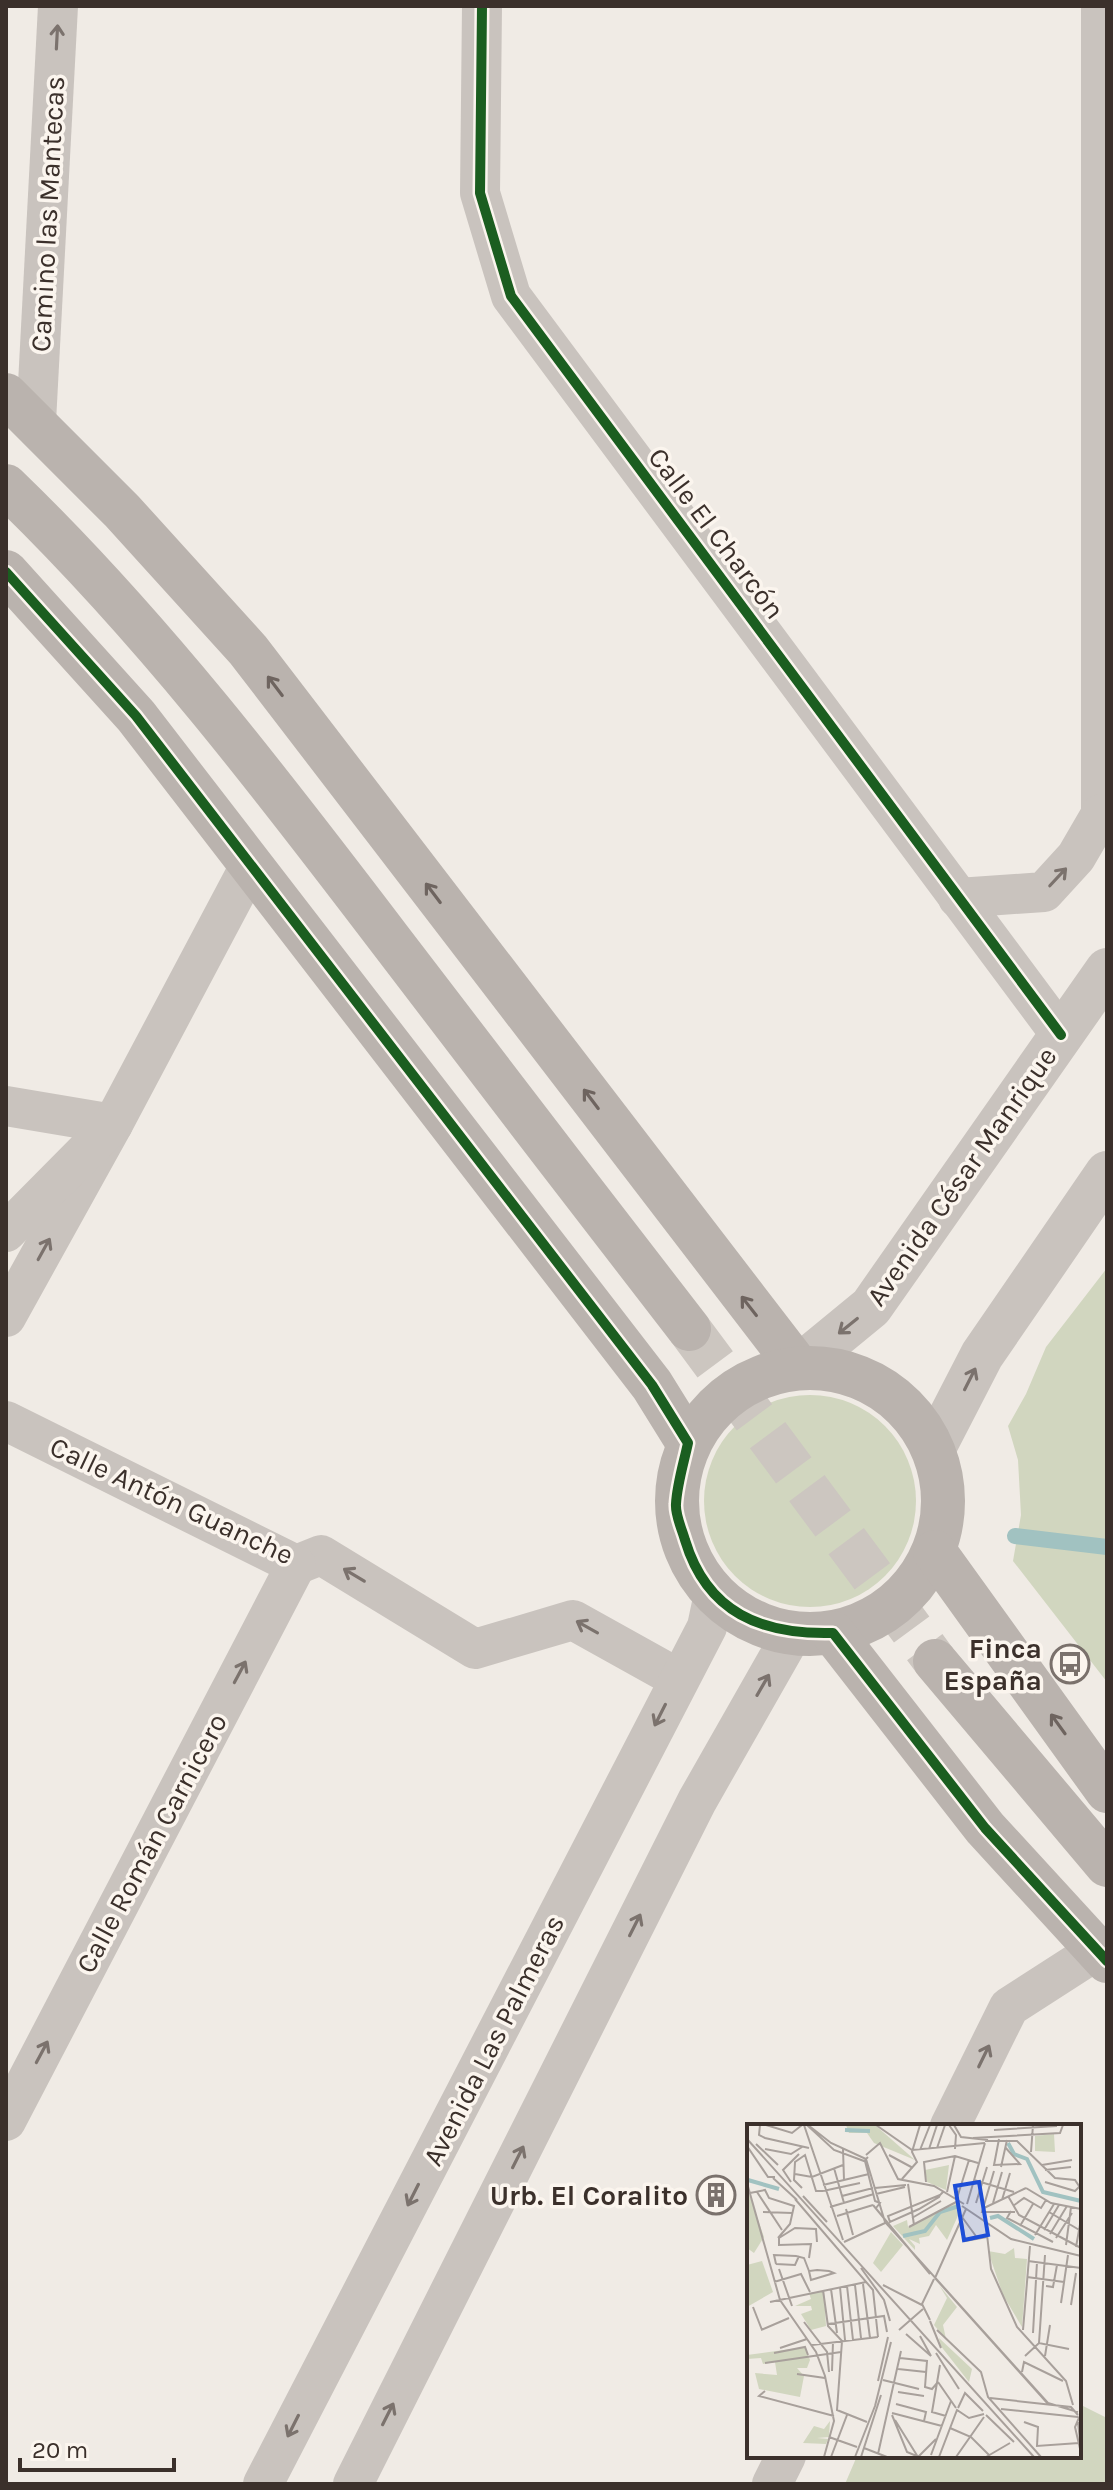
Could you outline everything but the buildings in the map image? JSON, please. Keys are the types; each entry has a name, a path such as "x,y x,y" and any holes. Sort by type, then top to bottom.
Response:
{"main road":[{"path":"21,409 248,650 798,1367"},
{"path":"6,486 72,549 147,631 248,754 689,1329"},
{"path":"6,572 136,716 652,1385 688,1443"},
{"path":"798,1367 841,1370 888,1392 934,1448 945,1503 935,1552 915,1585 875,1619 813,1633 747,1619 714,1594 694,1569 675,1506 688,1443 709,1412 756,1378 798,1367"},
{"path":"935,1552 1106,1789"},
{"path":"813,1633 1102,1956"},
{"path":"935,1661 1107,1865"}],"street":[{"name":"Camino las Mantecas","path":"21,409 58,6"},
{"name":"Calle El Charcón","path":"482,6 480,193 511,296 1061,1035"},
{"path":"958,898 1044,892 1076,857 1104,817 1101,6"},
{"path":"6,1317 251,864"},
{"name":"Avenida César Manrique","path":"798,1367 871,1307 1107,970"},
{"path":"6,1106 113,1124"},
{"path":"6,1232 113,1124"},
{"path":"934,1448 982,1355 1107,1173"},
{"name":"Calle Antón Guanche","path":"6,1421 296,1565 321,1555 475,1649 573,1620 679,1679"},
{"name":"Calle Román Carnicero","path":"6,2121 296,1565"},
{"name":"Avenida Las Palmeras","path":"263,2484 707,1627 714,1594"},
{"path":"353,2484 697,1801 813,1633"},
{"path":"951,2124 1009,2007 1102,1956"},
{"path":"772,2484 785,2458"}],"green space":[{"path":"1107,1268 1107,1682 1013,1561 1021,1515 1018,1460 1008,1426 1046,1347"},
{"path":"810,1395 850,1403 885,1426 908,1461 916,1501 908,1541 885,1576 850,1599 810,1607 770,1599 735,1576 712,1541 704,1501 712,1461 735,1426 770,1403"},
{"path":"1081,2405 1107,2418 1107,2484 845,2484 856,2458 1081,2458"}],"waterway":[{"path":"1015,1536 1107,1547"}],"tunnel":[{"path":"689,1329 935,1661"}],"cycle path":[{"path":"482,6 480,193 511,296 1061,1035"},
{"path":"6,572 136,716 652,1385 688,1443 678,1489 677,1513 695,1565 707,1586 741,1615 761,1624 783,1630 833,1633 985,1828 1107,1961"}],"place":[{"name":"Finca España","path":"1070,1664"},
{"name":"Urb. El Coralito","path":"716,2195"}]}
